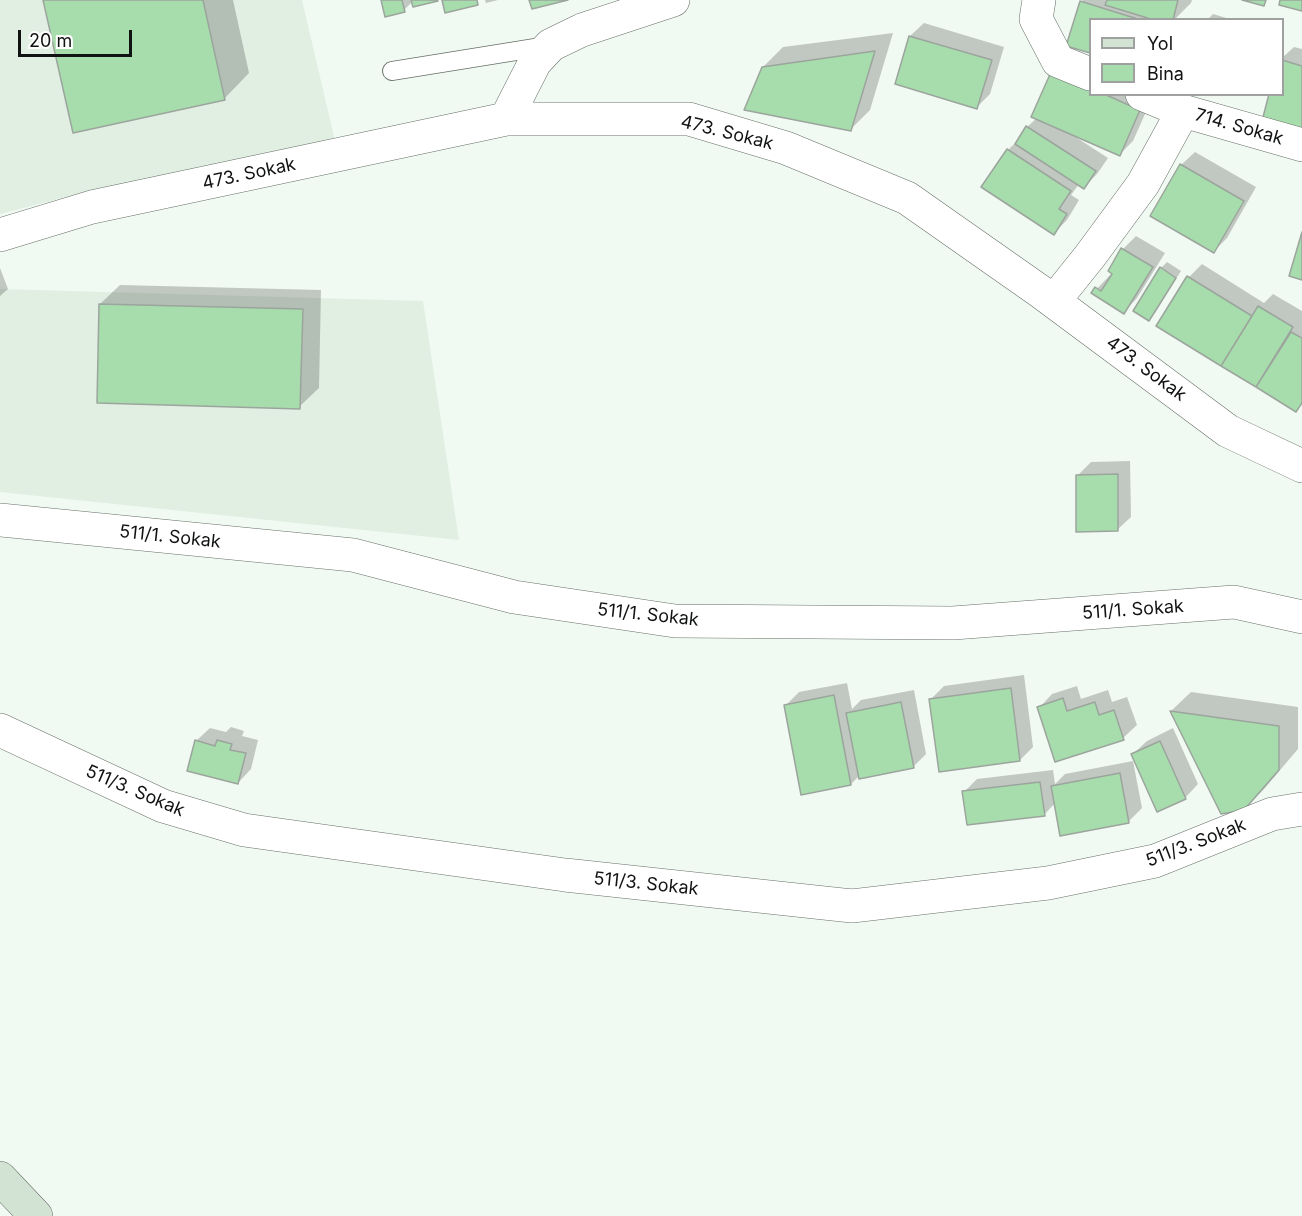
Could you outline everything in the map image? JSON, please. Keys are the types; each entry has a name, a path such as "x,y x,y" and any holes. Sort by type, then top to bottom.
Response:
{"street":[{"path":"506,119 534,62 551,45 582,30 673,0"},
{"path":"1039,0 1036,18 1058,61 1089,74"},
{"name":"714. Sokak","path":"1147,96 1183,111 1302,145"},
{"path":"1054,301 1143,184 1183,111"},
{"name":"473. Sokak","path":"0,235 92,207 506,119 689,119 786,148 907,198 1054,301 1228,431 1302,466"},
{"name":"511/1. Sokak","path":"0,520 353,555 514,597 675,621 953,623 1234,602 1302,617"},
{"name":"511/3. Sokak","path":"0,730 163,806 244,830 565,875 852,906 1048,883 1155,861 1272,814 1302,809"},
{"path":"0,1178 36,1216"}],"lane":[{"path":"392,71 551,45"}],"shaded area":[{"path":"0,0 302,0 336,145 101,188 0,214"},
{"path":"0,289 423,301 459,540 0,492"}],"building":[{"path":"43,0 203,0 225,100 73,133"},
{"path":"381,0 402,0 405,12 385,17"},
{"path":"411,0 437,0 438,1 413,7"},
{"path":"442,0 477,0 478,5 445,13"},
{"path":"529,0 568,0 532,9"},
{"path":"1107,0 1178,0 1174,18 1147,18 1105,5"},
{"path":"1242,0 1266,0 1264,6"},
{"path":"1280,0 1302,0 1302,11 1279,5"},
{"path":"1080,1 1135,18 1089,18 1089,53 1066,46"},
{"path":"909,36 992,60 977,109 895,84"},
{"path":"875,51 851,131 744,110 762,67"},
{"path":"1284,61 1302,66 1302,132 1262,121 1268,96 1284,96"},
{"path":"1051,72 1089,89 1089,96 1108,96 1140,110 1120,156 1031,117"},
{"path":"1026,126 1096,171 1084,189 1015,144"},
{"path":"1007,149 1071,191 1059,209 1067,214 1054,235 981,187"},
{"path":"1180,164 1244,201 1214,253 1150,216"},
{"path":"1302,232 1302,280 1289,276"},
{"path":"1121,248 1153,267 1124,314 1091,293 1095,287 1101,291 1112,274 1108,271"},
{"path":"1160,267 1176,278 1149,321 1133,311"},
{"path":"1187,276 1252,316 1221,366 1156,326"},
{"path":"99,304 303,309 300,409 97,403"},
{"path":"1258,306 1293,327 1256,387 1221,366"},
{"path":"1291,332 1302,338 1302,403 1296,412 1256,387"},
{"path":"1118,474 1118,531 1076,532 1076,475"},
{"path":"1011,688 1020,761 939,772 929,699"},
{"path":"834,695 851,785 801,795 784,705"},
{"path":"1063,698 1067,711 1095,702 1099,715 1114,710 1124,740 1055,762 1037,707"},
{"path":"901,702 914,768 859,779 846,713"},
{"path":"1170,711 1279,726 1279,770 1244,810 1221,814"},
{"path":"195,740 215,746 217,740 232,744 230,750 246,753 238,784 187,771"},
{"path":"1160,741 1186,799 1157,812 1131,754"},
{"path":"1120,773 1129,823 1060,836 1051,786"},
{"path":"1040,782 1045,816 967,825 962,791"}]}
